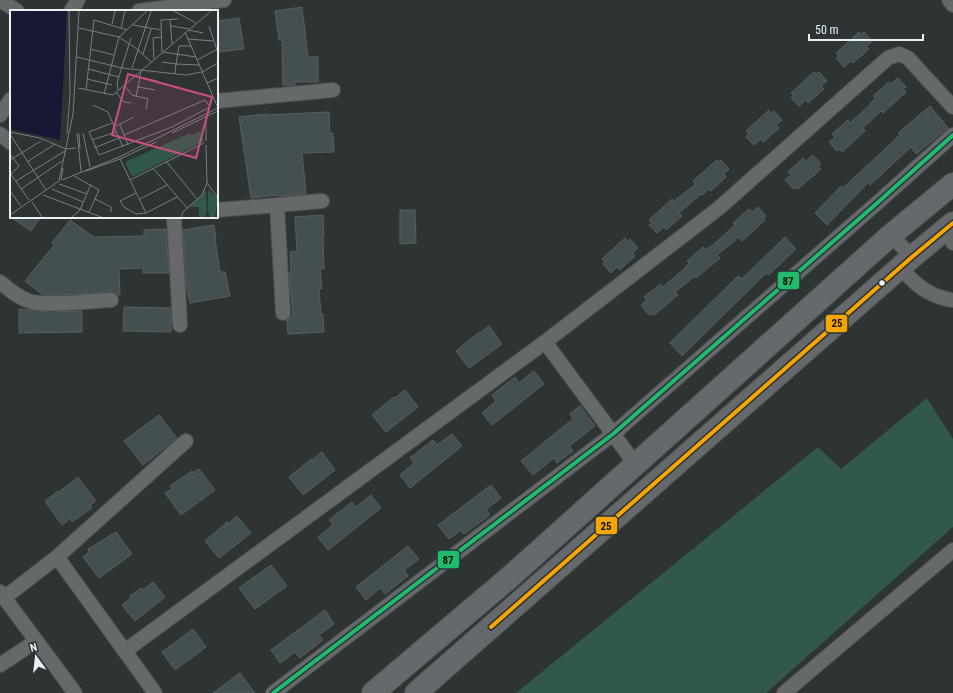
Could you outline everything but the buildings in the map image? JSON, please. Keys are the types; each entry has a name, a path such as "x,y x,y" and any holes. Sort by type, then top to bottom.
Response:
{"main road":[{"path":"374,693 510,577 891,235 953,184"},
{"path":"416,693 906,262 951,231"}],"street":[{"path":"0,0 15,10"},
{"path":"72,10 78,0"},
{"path":"147,10 224,0"},
{"path":"949,0 953,5"},
{"path":"125,651 545,342 719,208 888,58 899,54 908,58 953,107"},
{"path":"218,101 333,90"},
{"path":"0,115 10,100"},
{"path":"0,134 10,142"},
{"path":"273,693 613,434 864,215 953,135"},
{"path":"218,210 322,201"},
{"path":"277,205 283,313"},
{"path":"174,218 180,325"},
{"path":"891,235 918,285 936,297 952,300"},
{"path":"0,282 15,294 31,302 50,303 110,300"},
{"path":"545,342 636,465"},
{"path":"75,693 2,595 57,557 186,441"},
{"path":"784,693 953,550"},
{"path":"57,557 155,693"},
{"path":"0,665 36,641"}],"green space":[{"path":"927,398 953,439 953,527 766,693 516,693 818,447 841,469"}],"transit line":[{"name":"87","path":"273,693 613,434 953,135"},
{"name":"25","path":"491,627 912,257 953,223"}]}
